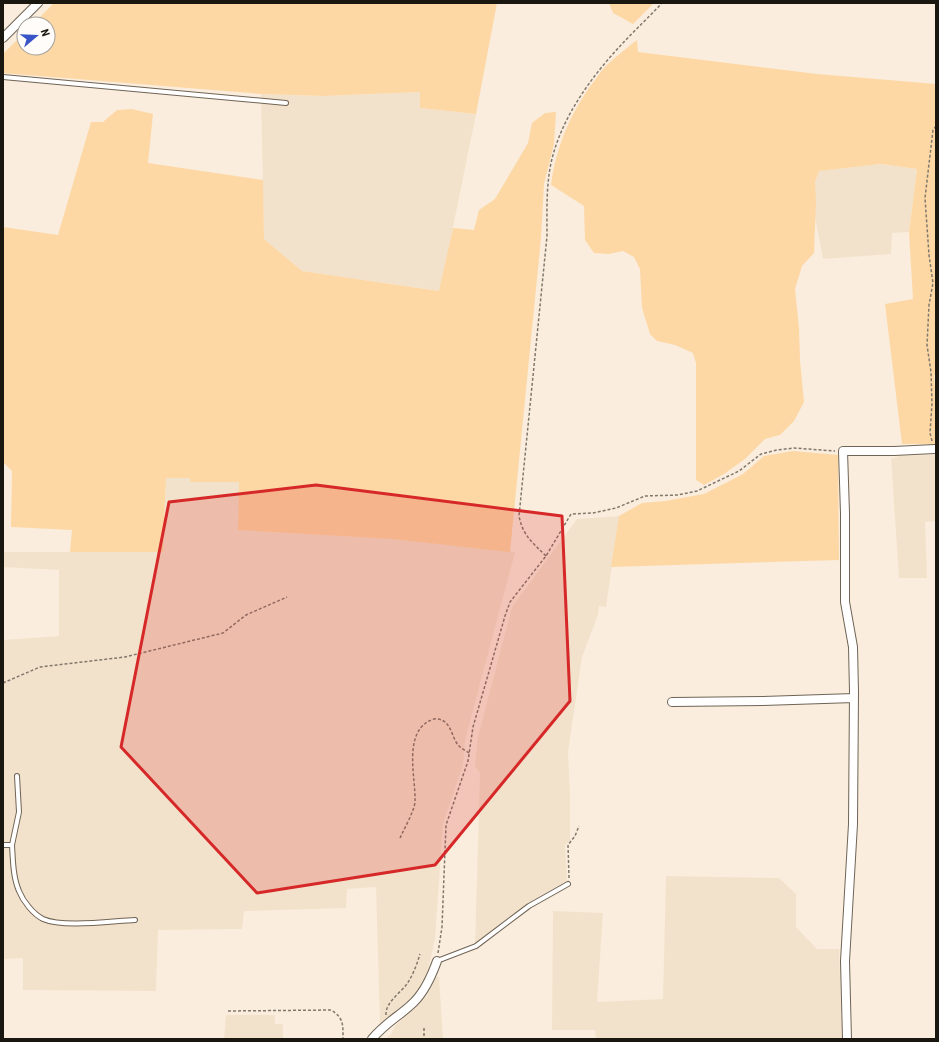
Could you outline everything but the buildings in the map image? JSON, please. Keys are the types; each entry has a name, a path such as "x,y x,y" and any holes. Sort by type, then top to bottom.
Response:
{"street":[{"path":"3,38 38,3"},
{"path":"847,1039 846,961 854,824 854,698 853,647 845,602 843,452 934,449"},
{"path":"672,702 854,698"},
{"path":"372,1039 387,1023 415,1001 432,977 437,961"}],"lane":[{"path":"3,77 286,102"},
{"path":"17,776 18,812 12,845 15,878 19,892 27,905 36,915 48,920 67,924 135,920"},
{"path":"3,845 12,845"},
{"path":"437,961 476,946 529,906 568,884"}],"path":[{"path":"546,556 528,538 521,528 519,516 547,236 547,194 551,163 560,135 579,98 608,60 662,3"},
{"path":"934,449 930,433 932,404 927,345 929,305 933,283 929,255 925,198 933,130 936,126"},
{"path":"437,961 442,927 446,824 468,761 473,727 505,616 510,602 546,556 571,514 593,513 616,508 645,496 678,495 697,491 739,471 761,454 777,450 794,448 843,452"},
{"path":"3,683 40,667 125,657 223,633 246,615 287,597"},
{"path":"400,838 415,802 413,765 414,748 417,734 423,725 438,718 446,722 451,728 458,746 469,752"},
{"path":"568,884 568,845 575,836 579,826"},
{"path":"387,1023 385,1013 388,1005 408,982 420,954"},
{"path":"228,1012 331,1010 338,1014 342,1019 343,1039"},
{"path":"424,1028 424,1039"}],"highlighted area":[{"path":"316,485 562,516 570,701 435,865 257,893 121,747 169,502"}],"shaded area":[{"path":"54,3 497,3 476,114 420,108 420,92 323,96 261,94 3,73 3,54 16,41 16,56 56,56 56,16 41,16"},
{"path":"609,3 654,3 633,24 613,13"},
{"path":"637,40 638,52 817,74 936,84 936,375 934,375 936,398 936,444 902,444 885,304 913,299 909,232 917,169 881,164 819,171 815,182 816,201 814,253 802,266 795,289 804,402 794,421 780,435 765,439 745,459 724,474 704,485 696,480 696,363 693,353 675,345 657,341 650,334 642,308 640,269 634,257 623,251 609,254 594,253 585,240 584,206 551,185 553,171 561,143 572,117 586,92 604,68"},
{"path":"420,92 420,108 476,114 440,291 302,271 264,239 261,94 323,96"},
{"path":"132,109 153,114 148,163 263,180 264,239 302,271 439,291 453,228 474,230 479,210 495,199 528,143 532,123 545,113 556,112 554,144 544,184 541,238 510,552 392,539 238,530 239,482 190,482 190,478 166,478 163,552 70,552 72,530 11,527 12,471 3,462 3,227 58,235 91,122 103,122 117,110"},
{"path":"881,164 917,169 909,232 892,233 891,254 823,259 815,217 815,182 818,171"},
{"path":"793,451 838,455 839,560 611,567 619,516 642,503 665,501 704,494 743,474 764,456"},
{"path":"935,455 936,521 925,522 927,578 899,578 891,459 899,456"},
{"path":"166,478 190,478 191,482 239,482 239,530 392,539 515,552 465,740 463,765 443,824 435,939 427,975 414,995 380,1025 376,887 347,889 346,908 244,911 242,929 158,930 156,991 23,990 23,958 3,959 3,640 59,636 59,570 3,567 3,552 163,552"},
{"path":"619,516 606,607 599,606 598,615 582,657 568,752 570,841 565,845 567,881 535,899 475,945 480,773 475,766 478,737 512,607 577,519"},
{"path":"666,876 779,878 796,894 796,927 817,949 839,949 842,1039 596,1039 595,1030 552,1030 553,911 603,913 597,1002 663,999"},
{"path":"436,977 439,977 443,1039 386,1039 391,1034 395,1026 427,996"},
{"path":"226,1015 275,1015 275,1024 283,1024 283,1039 224,1039"}]}
